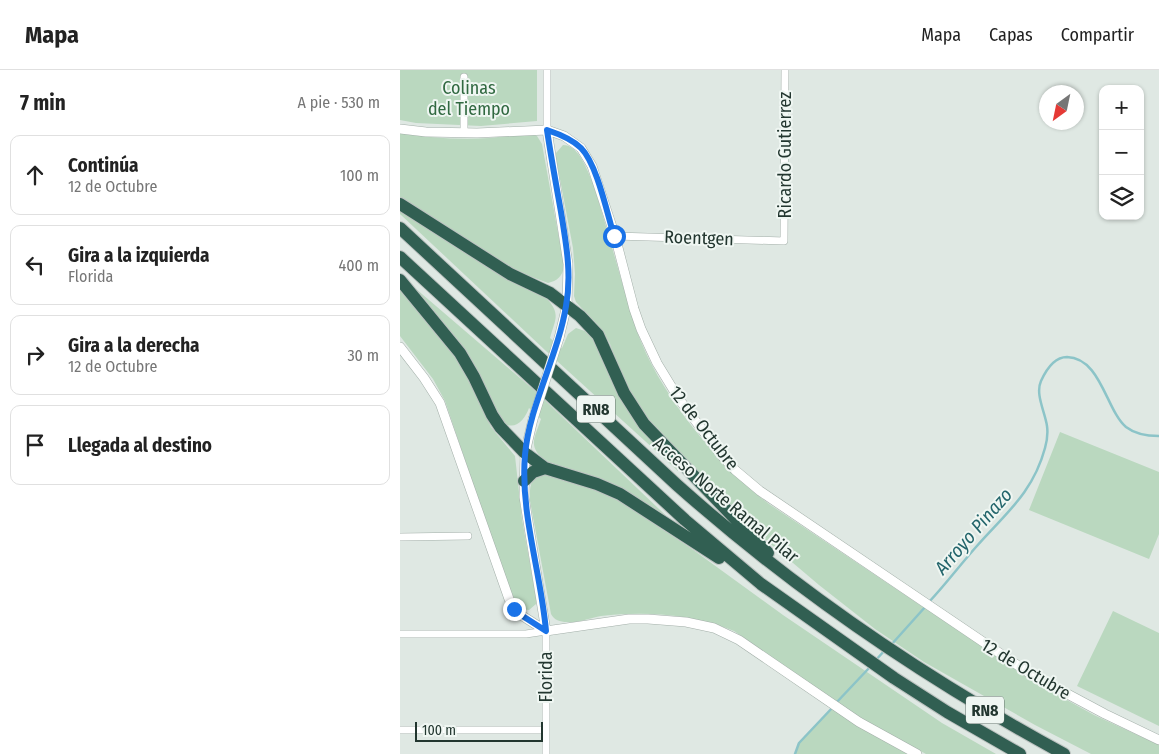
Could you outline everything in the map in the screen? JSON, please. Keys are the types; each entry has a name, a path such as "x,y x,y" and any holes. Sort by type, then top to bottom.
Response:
{"highway":[{"path":"400,204 510,274 550,293 580,316 598,336 624,393 644,424 798,583"},
{"name":"Acceso Norte Ramal Pilar","path":"400,228 692,499 798,583 908,662 962,696 1064,754"},
{"name":"RN8","path":"400,257 685,520 761,584 894,678 947,712 1020,754"},
{"path":"400,280 460,353 492,415 500,427 525,453 545,468 597,484 620,494 761,584"},
{"path":"524,481 533,472 545,468"}],"street":[{"name":"Florida","path":"546,754 546,631 524,497 524,481 525,453 533,419 559,338 569,278 567,252 547,130 547,70"},
{"name":"Ricardo Gutierrez","path":"784,241 785,70"},
{"path":"464,77 464,133"},
{"name":"12 de Octubre","path":"400,129 464,133 547,130 570,140 585,153 592,166 636,316 653,355 679,399 734,470 760,491 1032,675 1104,714 1159,740"},
{"name":"Roentgen","path":"614,236 784,241"},
{"path":"400,347 424,378 440,403 514,609 546,631"},
{"path":"400,537 468,536"},
{"path":"400,634 526,634 629,619 669,620 714,628 739,640 858,722 917,754"},
{"path":"400,730 546,730"}],"green space":[{"name":"Colinas del Tiempo","path":"400,70 537,70 537,121 481,126 416,123 400,120"},
{"path":"400,133 456,139 490,138 519,134 537,136 542,144 564,266 559,278 548,283 508,268 400,199"},
{"path":"563,145 574,149 578,154 593,183 633,320 652,366 696,432 732,471 769,504 1038,684 1094,715 1159,745 1159,754 1091,754 1035,725 924,662 875,629 747,524 654,428 640,409 619,371 610,344 601,329 576,302 574,296 573,248 556,158 556,153"},
{"path":"400,211 547,299 554,309 556,317 550,338 562,348 568,334 576,328 592,336 679,468 678,471 546,351 400,214"},
{"path":"400,285 462,366 491,427 515,456 522,519 536,598 536,604 529,610 521,609 516,603 503,572 445,401 433,379 400,336"},
{"path":"415,288 534,390 680,529 547,463 534,447 541,419 529,408 522,420 516,425 512,426 503,423"},
{"path":"1060,432 1159,472 1159,534 1149,559 1029,510"},
{"path":"546,474 589,487 621,502 692,549 783,615 942,723 996,754 926,754 860,718 734,631 718,625 686,617 652,614 601,616 571,622 562,622 556,619 551,614 530,501 530,488 533,480 535,477"},
{"path":"1113,611 1159,633 1159,726 1077,686"},
{"path":"834,706 917,754 795,754 799,743"}],"waterway":[{"name":"Arroyo Pinazo","path":"929,602 1017,502 1033,478 1040,464 1047,440 1046,421 1039,386 1045,373 1058,359 1067,357 1078,360 1088,366 1102,386 1119,419 1126,427 1142,434 1159,436"},
{"name":"Arroyo Pinazo","path":"891,645 926,606"},
{"name":"Arroyo Pinazo","path":"875,661 885,650"},
{"name":"Arroyo Pinazo","path":"836,703 870,667"},
{"name":"Arroyo Pinazo","path":"795,754 799,743 833,707"}],"route":[{"path":"514,609 546,631 524,497 525,453 533,419 559,338 569,278 567,252 547,130 564,136 585,153 592,166 614,236"}]}
